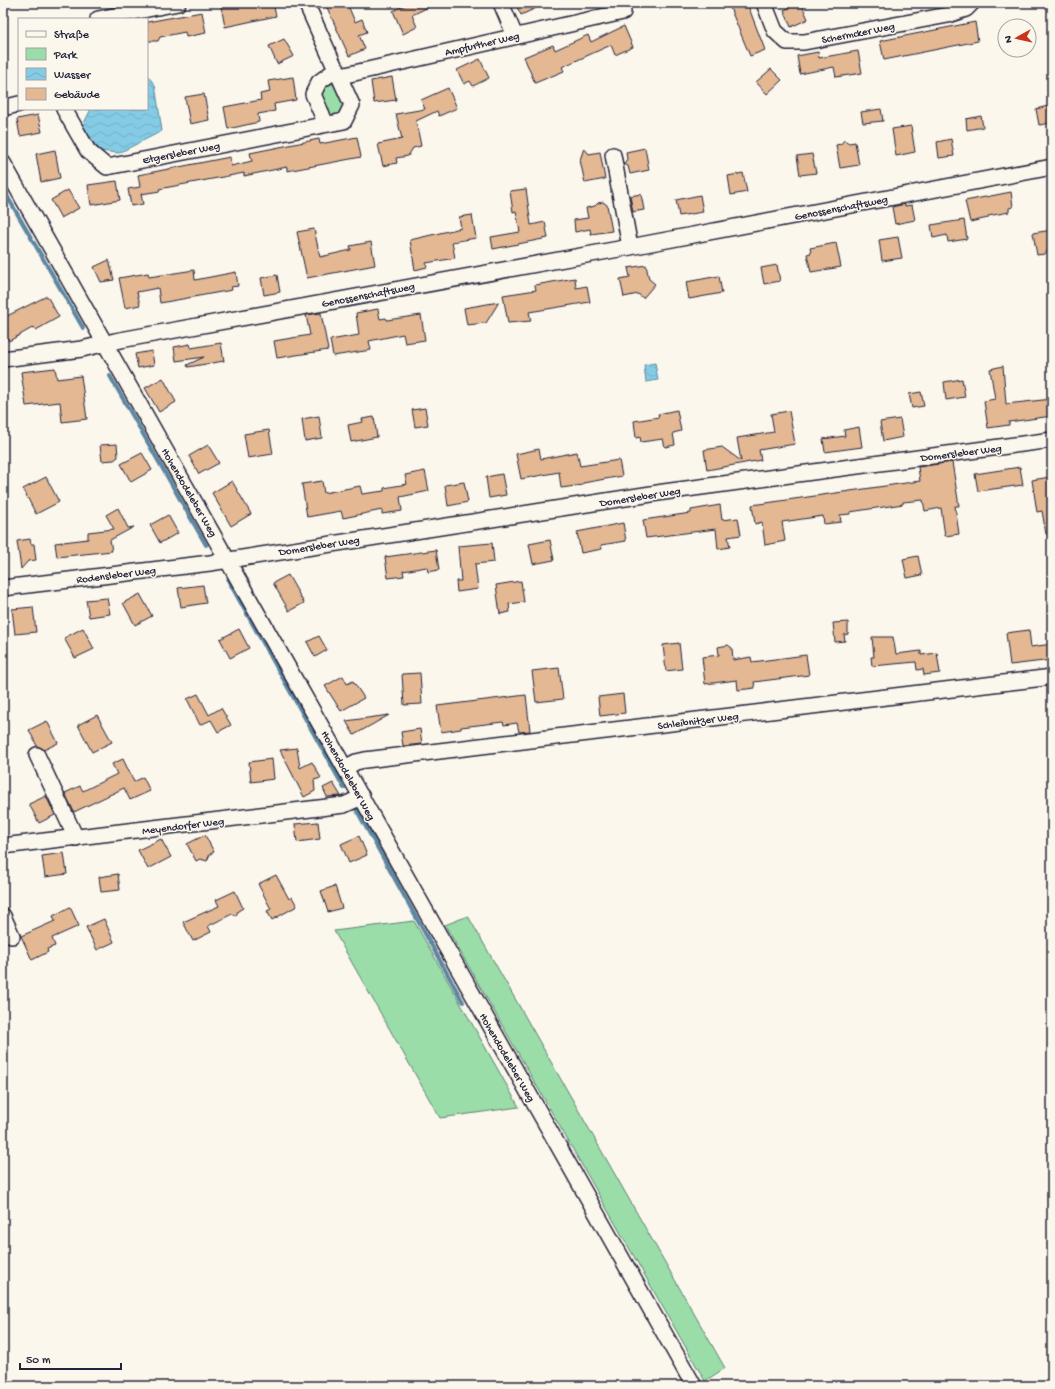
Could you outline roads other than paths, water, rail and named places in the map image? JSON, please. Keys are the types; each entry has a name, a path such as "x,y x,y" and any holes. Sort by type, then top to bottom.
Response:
{"street":[{"path":"103,18 178,3"},
{"name":"Etgersleber Weg","path":"65,110 88,151 107,166 344,121 352,105 339,73 306,3"},
{"path":"501,3 515,36"},
{"name":"Schermcker Weg","path":"764,3 775,31 787,42 804,42 948,14 966,9 972,3"},
{"name":"Ampfurther Weg","path":"339,73 623,12"},
{"path":"326,124 313,94 319,82 339,73"},
{"path":"3,108 18,104"},
{"path":"613,156 630,247"},
{"name":"Hohendodeleber Weg","path":"3,164 106,343 694,1386"},
{"name":"Genossenschaftsweg","path":"3,358 82,349 106,343 490,271 630,247 1052,167"},
{"name":"Domersleber Weg","path":"228,560 664,492 1052,440"},
{"name":"Rodensleber Weg","path":"3,588 228,560"},
{"name":"Schleibnitzer Weg","path":"345,768 356,762 365,760 1052,677"},
{"path":"37,755 76,838"},
{"name":"Meyendorfer Weg","path":"3,846 344,805 362,797"},
{"path":"3,916 12,936"}],"water":[{"path":"148,76 155,85 162,131 119,153 100,151 82,127 90,110 148,110"},
{"path":"655,363 658,380 646,382 644,365"}],"waterway":[{"path":"3,189 83,328"},
{"path":"110,376 206,545"},
{"path":"228,580 344,788"},
{"path":"356,809 463,1002"}]}
